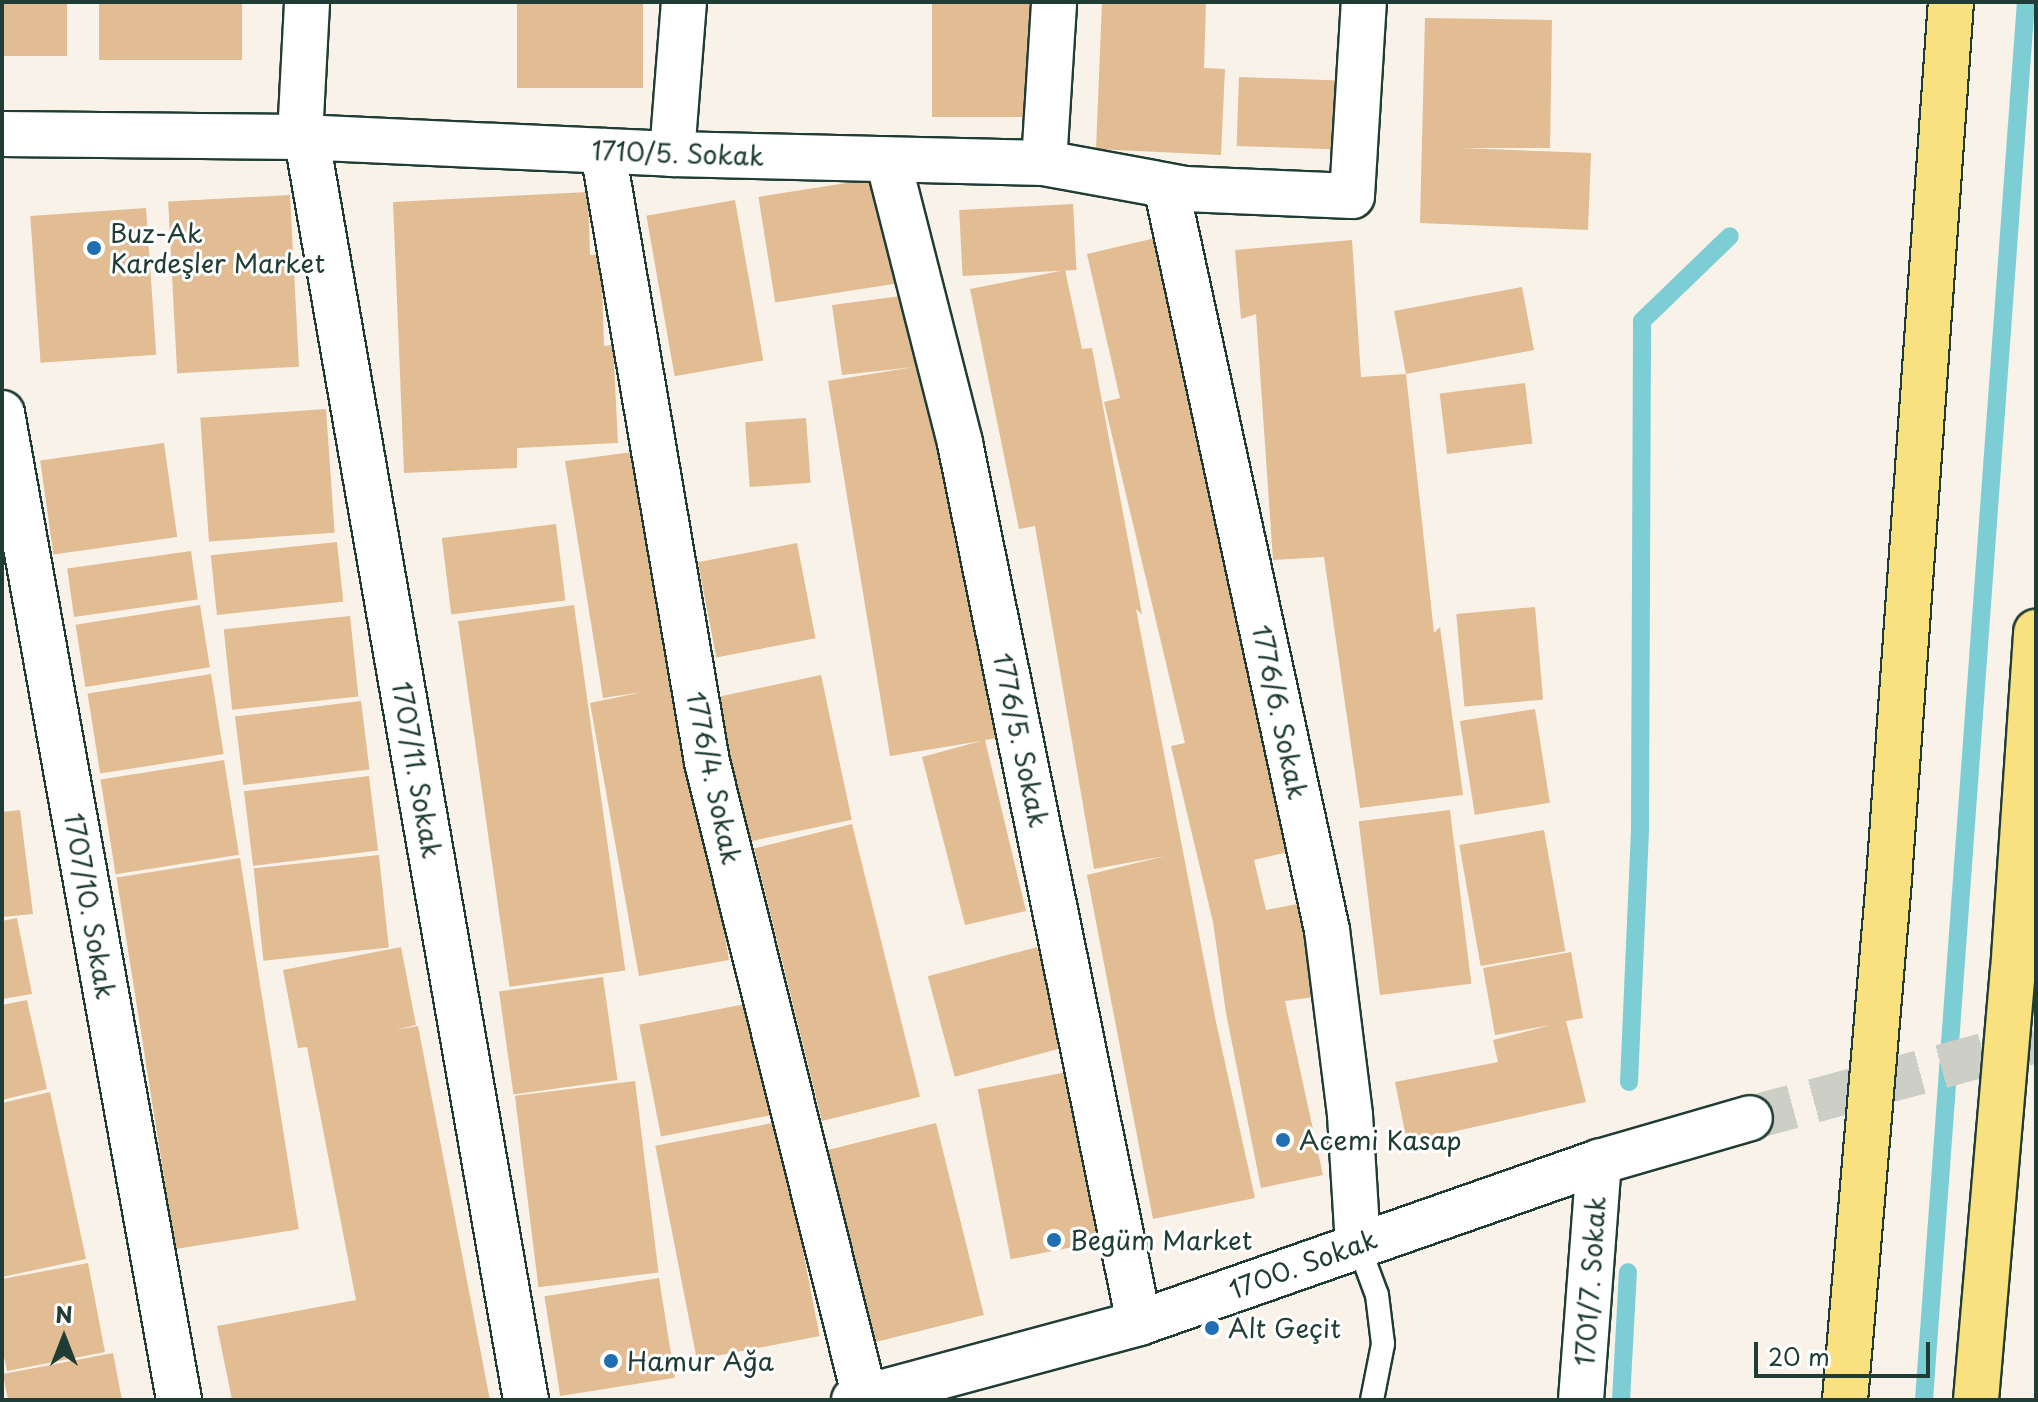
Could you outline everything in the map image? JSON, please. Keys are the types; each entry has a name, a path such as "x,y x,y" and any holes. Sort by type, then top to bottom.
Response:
{"highway":[{"path":"1845,1400 1889,879 1951,2"},
{"path":"1976,1400 2011,988 2036,632"}],"street":[{"name":"1707/11. Sokak","path":"307,2 303,139 526,1400"},
{"path":"672,154 684,2"},
{"path":"1044,163 1054,2"},
{"name":"1710/5. Sokak","path":"2,134 303,139 672,154 1044,163 1166,186 1352,196 1364,2"},
{"name":"1776/4. Sokak","path":"603,151 707,762 860,1399"},
{"name":"1776/5. Sokak","path":"888,160 960,443 1139,1323"},
{"name":"1776/6. Sokak","path":"1166,186 1327,930 1350,1115 1358,1244"},
{"name":"1707/10. Sokak","path":"2,413 179,1400"},
{"name":"1700. Sokak","path":"860,1399 924,1391 1139,1323 1599,1162 1750,1118"},
{"name":"1701/7. Sokak","path":"1581,1400 1599,1162"}],"lane":[{"path":"1358,1244 1377,1295 1383,1344 1372,1400"}],"building":[{"path":"2,2 67,2 67,56 2,56"},
{"path":"99,2 242,2 242,60 99,60"},
{"path":"517,2 643,2 643,88 517,88"},
{"path":"932,2 1039,2 1039,117 932,117"},
{"path":"1102,2 1206,2 1204,68 1225,69 1221,155 1096,149"},
{"path":"1425,18 1552,20 1550,148 1461,148 1591,153 1588,230 1420,223"},
{"path":"1239,77 1354,81 1352,150 1237,146"},
{"path":"878,178 895,284 775,303 758,197"},
{"path":"588,192 590,255 601,254 604,346 613,345 618,443 517,448 517,468 404,473 393,202"},
{"path":"290,195 299,367 177,373 168,201"},
{"path":"735,200 763,361 675,376 646,216"},
{"path":"1073,204 1076,270 963,276 959,210"},
{"path":"146,208 156,355 41,363 30,216"},
{"path":"1168,235 1292,851 1254,860 1266,910 1303,903 1322,996 1285,1001 1323,1175 1261,1188 1226,1013 1213,922 1171,746 1185,743 1104,402 1120,398 1087,254"},
{"path":"1352,240 1361,377 1406,374 1434,633 1440,627 1463,795 1360,808 1324,557 1273,560 1256,314 1241,319 1235,250"},
{"path":"1065,270 1082,349 1092,348 1142,614 1136,609 1216,1022 1255,1198 1153,1219 1087,875 1165,856 1094,869 1035,526 1019,529 970,289"},
{"path":"1522,287 1534,350 1406,374 1394,311"},
{"path":"909,295 935,363 997,738 985,740 1026,911 965,925 922,757 981,741 890,756 828,381 914,367 842,375 832,305"},
{"path":"1525,383 1532,444 1447,454 1440,393"},
{"path":"326,409 335,533 209,541 200,418"},
{"path":"806,418 811,483 750,487 745,422"},
{"path":"164,443 177,537 53,554 40,460"},
{"path":"640,451 729,960 639,976 590,703 643,692 603,698 565,461"},
{"path":"556,524 565,600 451,614 442,538"},
{"path":"337,542 343,602 217,615 211,555"},
{"path":"797,543 816,638 716,657 698,562"},
{"path":"191,551 198,600 74,617 67,568"},
{"path":"200,605 210,667 85,687 76,625"},
{"path":"574,605 625,970 509,987 458,621"},
{"path":"1535,607 1543,700 1464,707 1456,614"},
{"path":"350,616 358,697 232,710 224,629"},
{"path":"211,674 224,754 100,774 88,694"},
{"path":"821,675 852,820 746,842 715,697"},
{"path":"361,701 369,769 243,785 235,716"},
{"path":"1535,709 1550,803 1475,815 1460,721"},
{"path":"224,760 239,855 116,874 101,780"},
{"path":"369,776 378,850 253,866 244,791"},
{"path":"20,810 33,914 2,917 2,812"},
{"path":"1450,810 1471,984 1380,995 1359,821"},
{"path":"852,824 920,1097 822,1121 754,848"},
{"path":"1544,830 1565,951 1481,966 1459,845"},
{"path":"379,855 389,947 263,961 254,868"},
{"path":"240,858 299,1229 175,1249 117,878"},
{"path":"17,918 32,994 2,999 2,921"},
{"path":"401,947 416,1025 395,1030 418,1026 490,1400 232,1400 217,1326 356,1300 307,1047 298,1048 283,970"},
{"path":"1037,947 1064,1047 955,1077 928,976"},
{"path":"1571,952 1583,1018 1566,1021 1586,1102 1407,1142 1395,1082 1498,1062 1493,1040 1551,1025 1495,1035 1483,968"},
{"path":"603,977 617,1080 513,1095 499,992"},
{"path":"27,1000 47,1089 2,1100 2,1005"},
{"path":"761,1001 783,1113 661,1137 639,1025"},
{"path":"1067,1072 1100,1242 1011,1259 978,1089"},
{"path":"635,1081 659,1273 538,1287 515,1096"},
{"path":"50,1092 86,1259 2,1277 2,1103"},
{"path":"778,1122 820,1336 697,1360 655,1146"},
{"path":"936,1123 984,1315 864,1345 816,1153"},
{"path":"88,1263 105,1352 7,1371 2,1347 2,1279"},
{"path":"659,1278 675,1378 560,1396 544,1296"},
{"path":"113,1353 122,1400 8,1400 3,1374"}],"waterway":[{"path":"1924,1400 2026,2"},
{"path":"1629,1082 1640,827 1642,321 1730,236"},
{"path":"1621,1400 1628,1272"}],"tunnel":[{"path":"1750,1118 2036,1041"}],"place":[{"name":"Buz-Ak Kardeşler Market","path":"94,248"},
{"name":"Acemi Kasap","path":"1283,1140"},
{"name":"Begüm Market","path":"1054,1240"},
{"name":"Alt Geçit","path":"1212,1328"},
{"name":"Hamur Ağa","path":"611,1361"}]}
